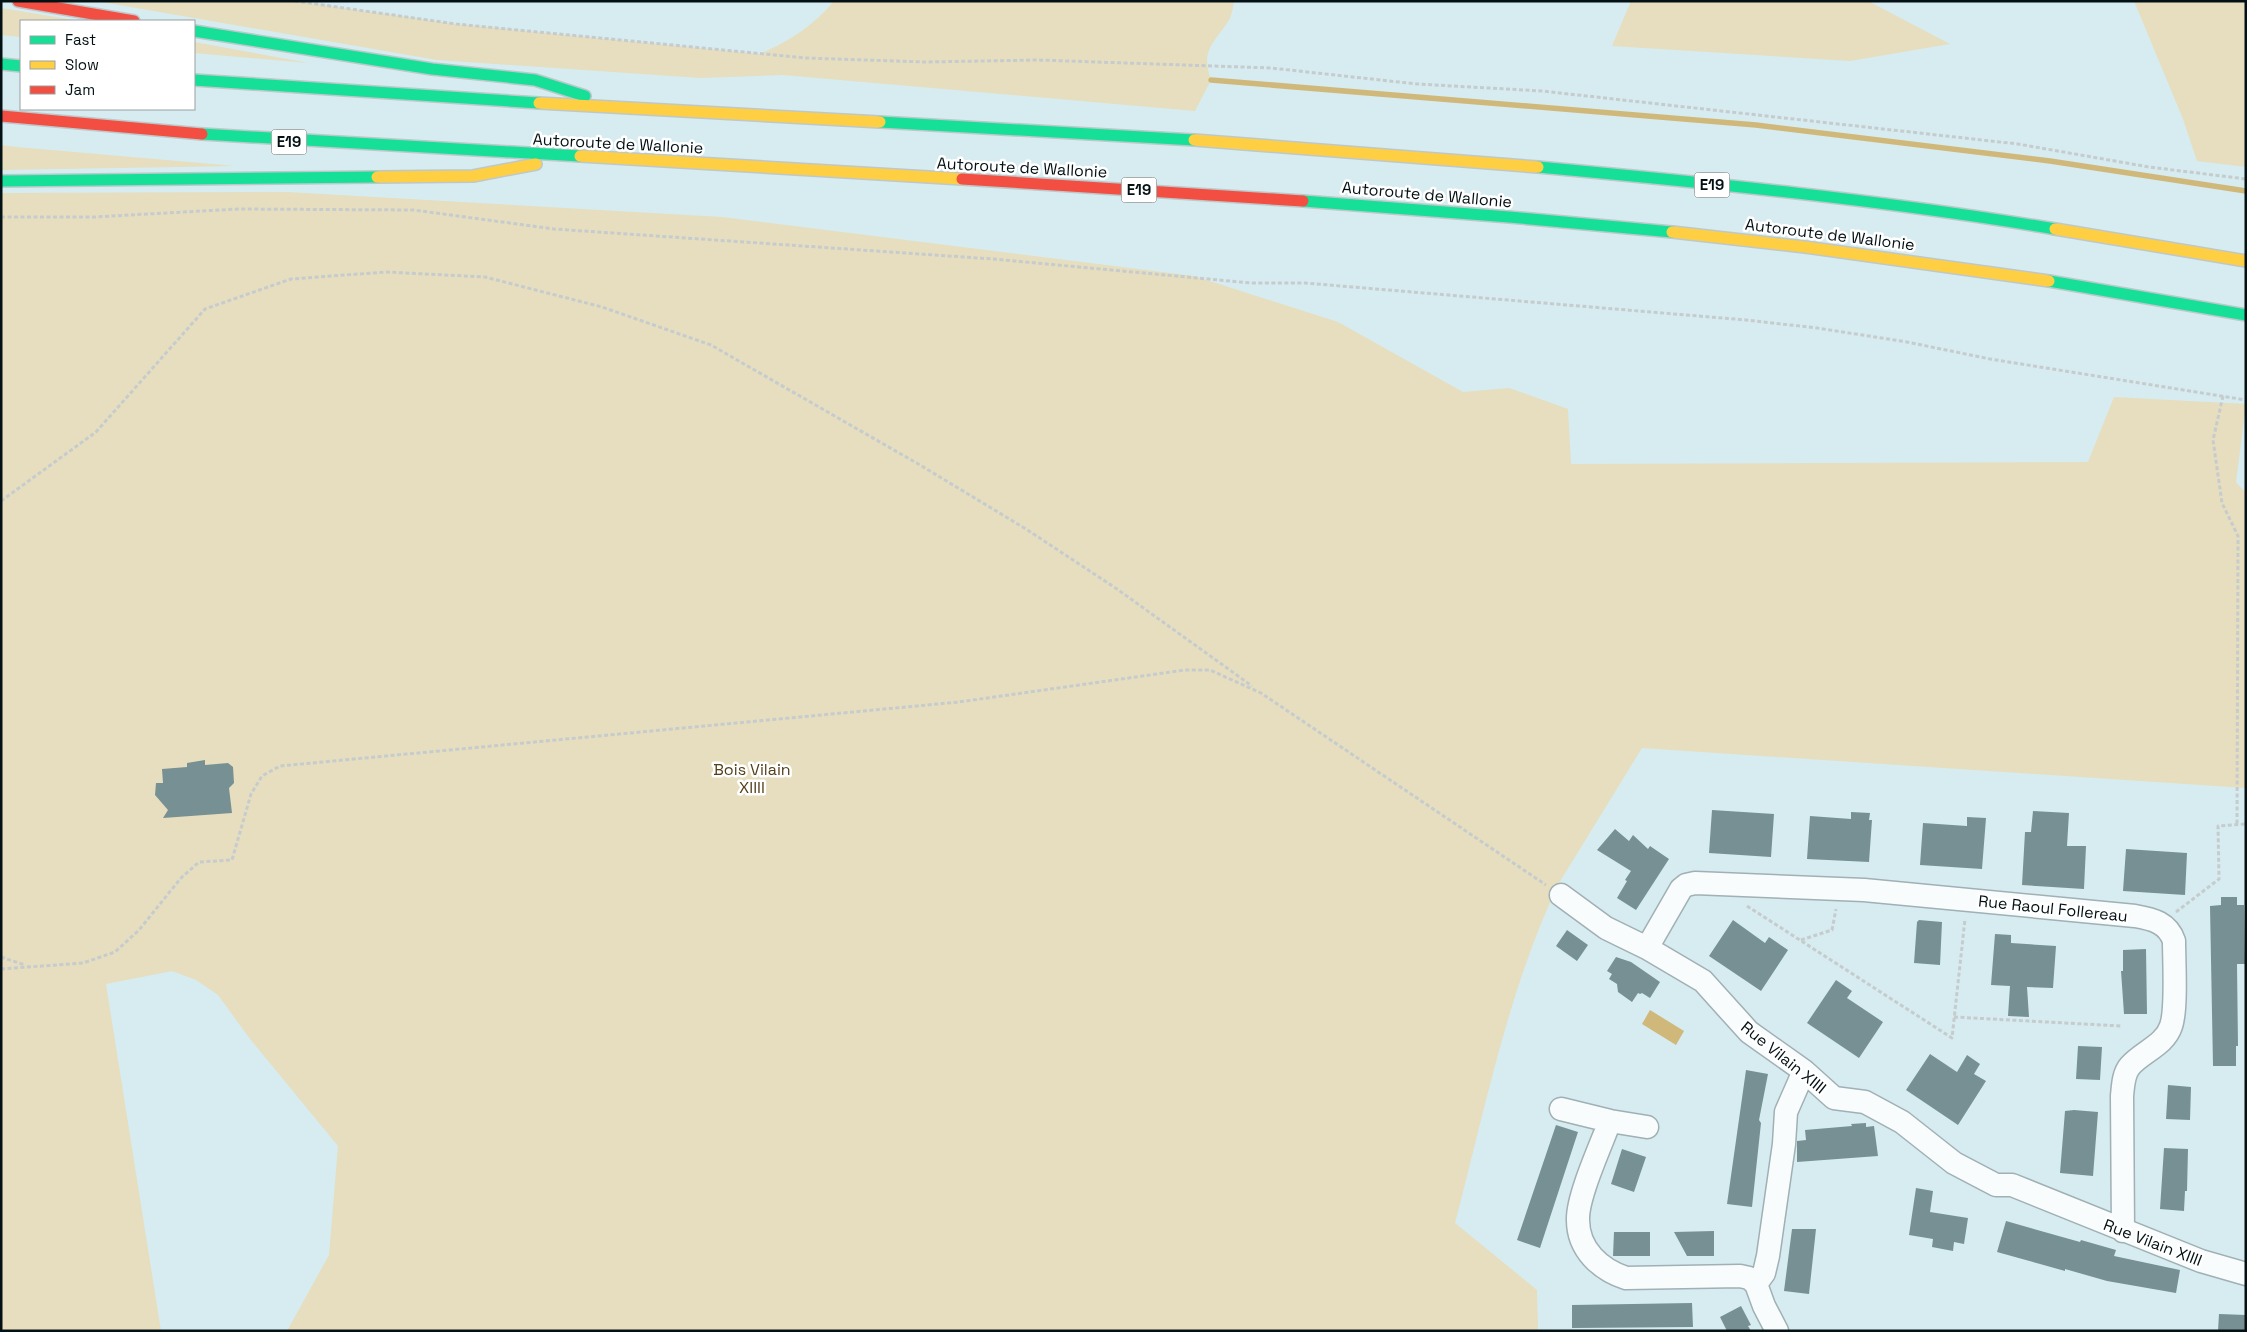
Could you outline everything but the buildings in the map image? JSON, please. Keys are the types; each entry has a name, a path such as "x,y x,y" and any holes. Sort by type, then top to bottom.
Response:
{"highway":[{"path":"18,1 128,20"},
{"path":"195,31 432,69 534,80 627,109"},
{"path":"1,64 20,66"},
{"name":"Autoroute de Wallonie","path":"195,80 627,109 1175,139 1429,157 1701,183 1937,212 2246,261"},
{"name":"Autoroute de Wallonie","path":"1,116 284,142 577,156 1419,209 1701,234 1928,262 2172,301 2246,315"},
{"path":"1,181 473,176 577,156"}],"street":[{"name":"Rue Raoul Follereau","path":"1647,948 1681,889 1686,885 1695,883 1864,890 2136,916 2160,923"},
{"name":"Rue Vilain XIIII","path":"1560,895 1606,928 1647,948 1703,981 1749,1032 1804,1072 1834,1098 1865,1102 1902,1122 1954,1163 1996,1184 2012,1185 2021,1188 2123,1231 2201,1261 2246,1274"},
{"path":"2123,1231 2123,1081 2129,1067 2164,1038 2171,1026 2173,1012 2174,941 2170,930 2160,923"},
{"path":"1756,1284 1764,1273 1768,1256 1784,1144 1786,1112 1804,1072"},
{"path":"1561,1109 1610,1121 1647,1127"},
{"path":"1610,1121 1581,1203 1578,1220 1580,1238 1596,1262 1611,1273 1626,1278 1740,1276 1749,1278 1756,1284 1764,1306 1777,1331"}],"path":[{"path":"295,1 379,15 465,26 806,58 924,62 1039,60 1271,68 1418,84 1542,92 2018,144 2149,167 2246,179"},
{"path":"1,217 94,217 238,210 414,210 554,229 993,259 1252,283 1305,283 1746,320 1817,328 1907,342 2000,361 2246,400"},
{"path":"1,501 96,432 205,309 291,279 386,272 485,277 602,307 711,345 835,415 1026,528 1117,589 1261,692 1560,895"},
{"path":"2223,396 2214,440 2222,503 2238,536 2237,825"},
{"path":"1,969 83,963 115,952 139,930 181,878 199,862 232,860 251,794 262,776 280,766 959,702 1185,670 1210,670 1261,692"},
{"path":"2160,923 2219,879 2218,826 2246,824"},
{"path":"1744,904 1952,1038 1967,900"},
{"path":"1800,940 1832,930 1837,906"},
{"path":"1,957 28,966"},
{"path":"1954,1017 2121,1026"}],"green space":[{"path":"96,1 295,1 456,24 760,54 809,26 834,1 1234,1 1230,18 1210,47 1207,61 1211,80 1195,111 783,75 700,78 437,60"},
{"path":"1631,1 1868,1 1950,44 1850,61 1612,46"},
{"path":"2134,1 2246,1 2246,167 2197,161 2183,119"},
{"path":"1,8 74,20 20,20 20,37 1,35"},
{"path":"195,42 309,63 195,53"},
{"path":"1,145 17,147 235,166 1,170"},
{"name":"Bois Vilain XIIII","path":"287,192 722,217 1194,276 1338,322 1463,392 1509,388 1568,409 1571,464 2088,462 2114,397 2246,404 2236,482 2246,493 2246,788 1642,748 1559,883 1541,923 1525,965 1499,1050 1455,1223 1537,1290 1538,1331 287,1331 329,1255 338,1146 250,1039 218,995 196,980 172,971 106,984 161,1331 1,1331 1,193"}],"shaded area":[{"path":"1650,1010 1684,1031 1676,1045 1642,1024"}],"waterway":[{"path":"1211,80 1756,125 2050,161 2246,191"}],"traffic: fast":[{"path":"195,31 432,69 535,80 585,96"},
{"path":"1,64 20,66"},
{"path":"195,80 539,103"},
{"path":"880,122 1194,140"},
{"path":"202,134 580,156"},
{"path":"1538,167 1862,201 2055,229"},
{"path":"1,181 377,177"},
{"path":"1303,201 1672,232"},
{"path":"2049,281 2246,315"}],"traffic: slow":[{"path":"539,103 880,122"},
{"path":"1194,140 1538,167"},
{"path":"580,156 962,179"},
{"path":"377,177 473,176 536,164"},
{"path":"2055,229 2246,261"},
{"path":"1672,232 1805,247 2049,281"}],"traffic: jam":[{"path":"18,1 128,20"},
{"path":"1,116 202,134"},
{"path":"962,179 1303,201"}]}
